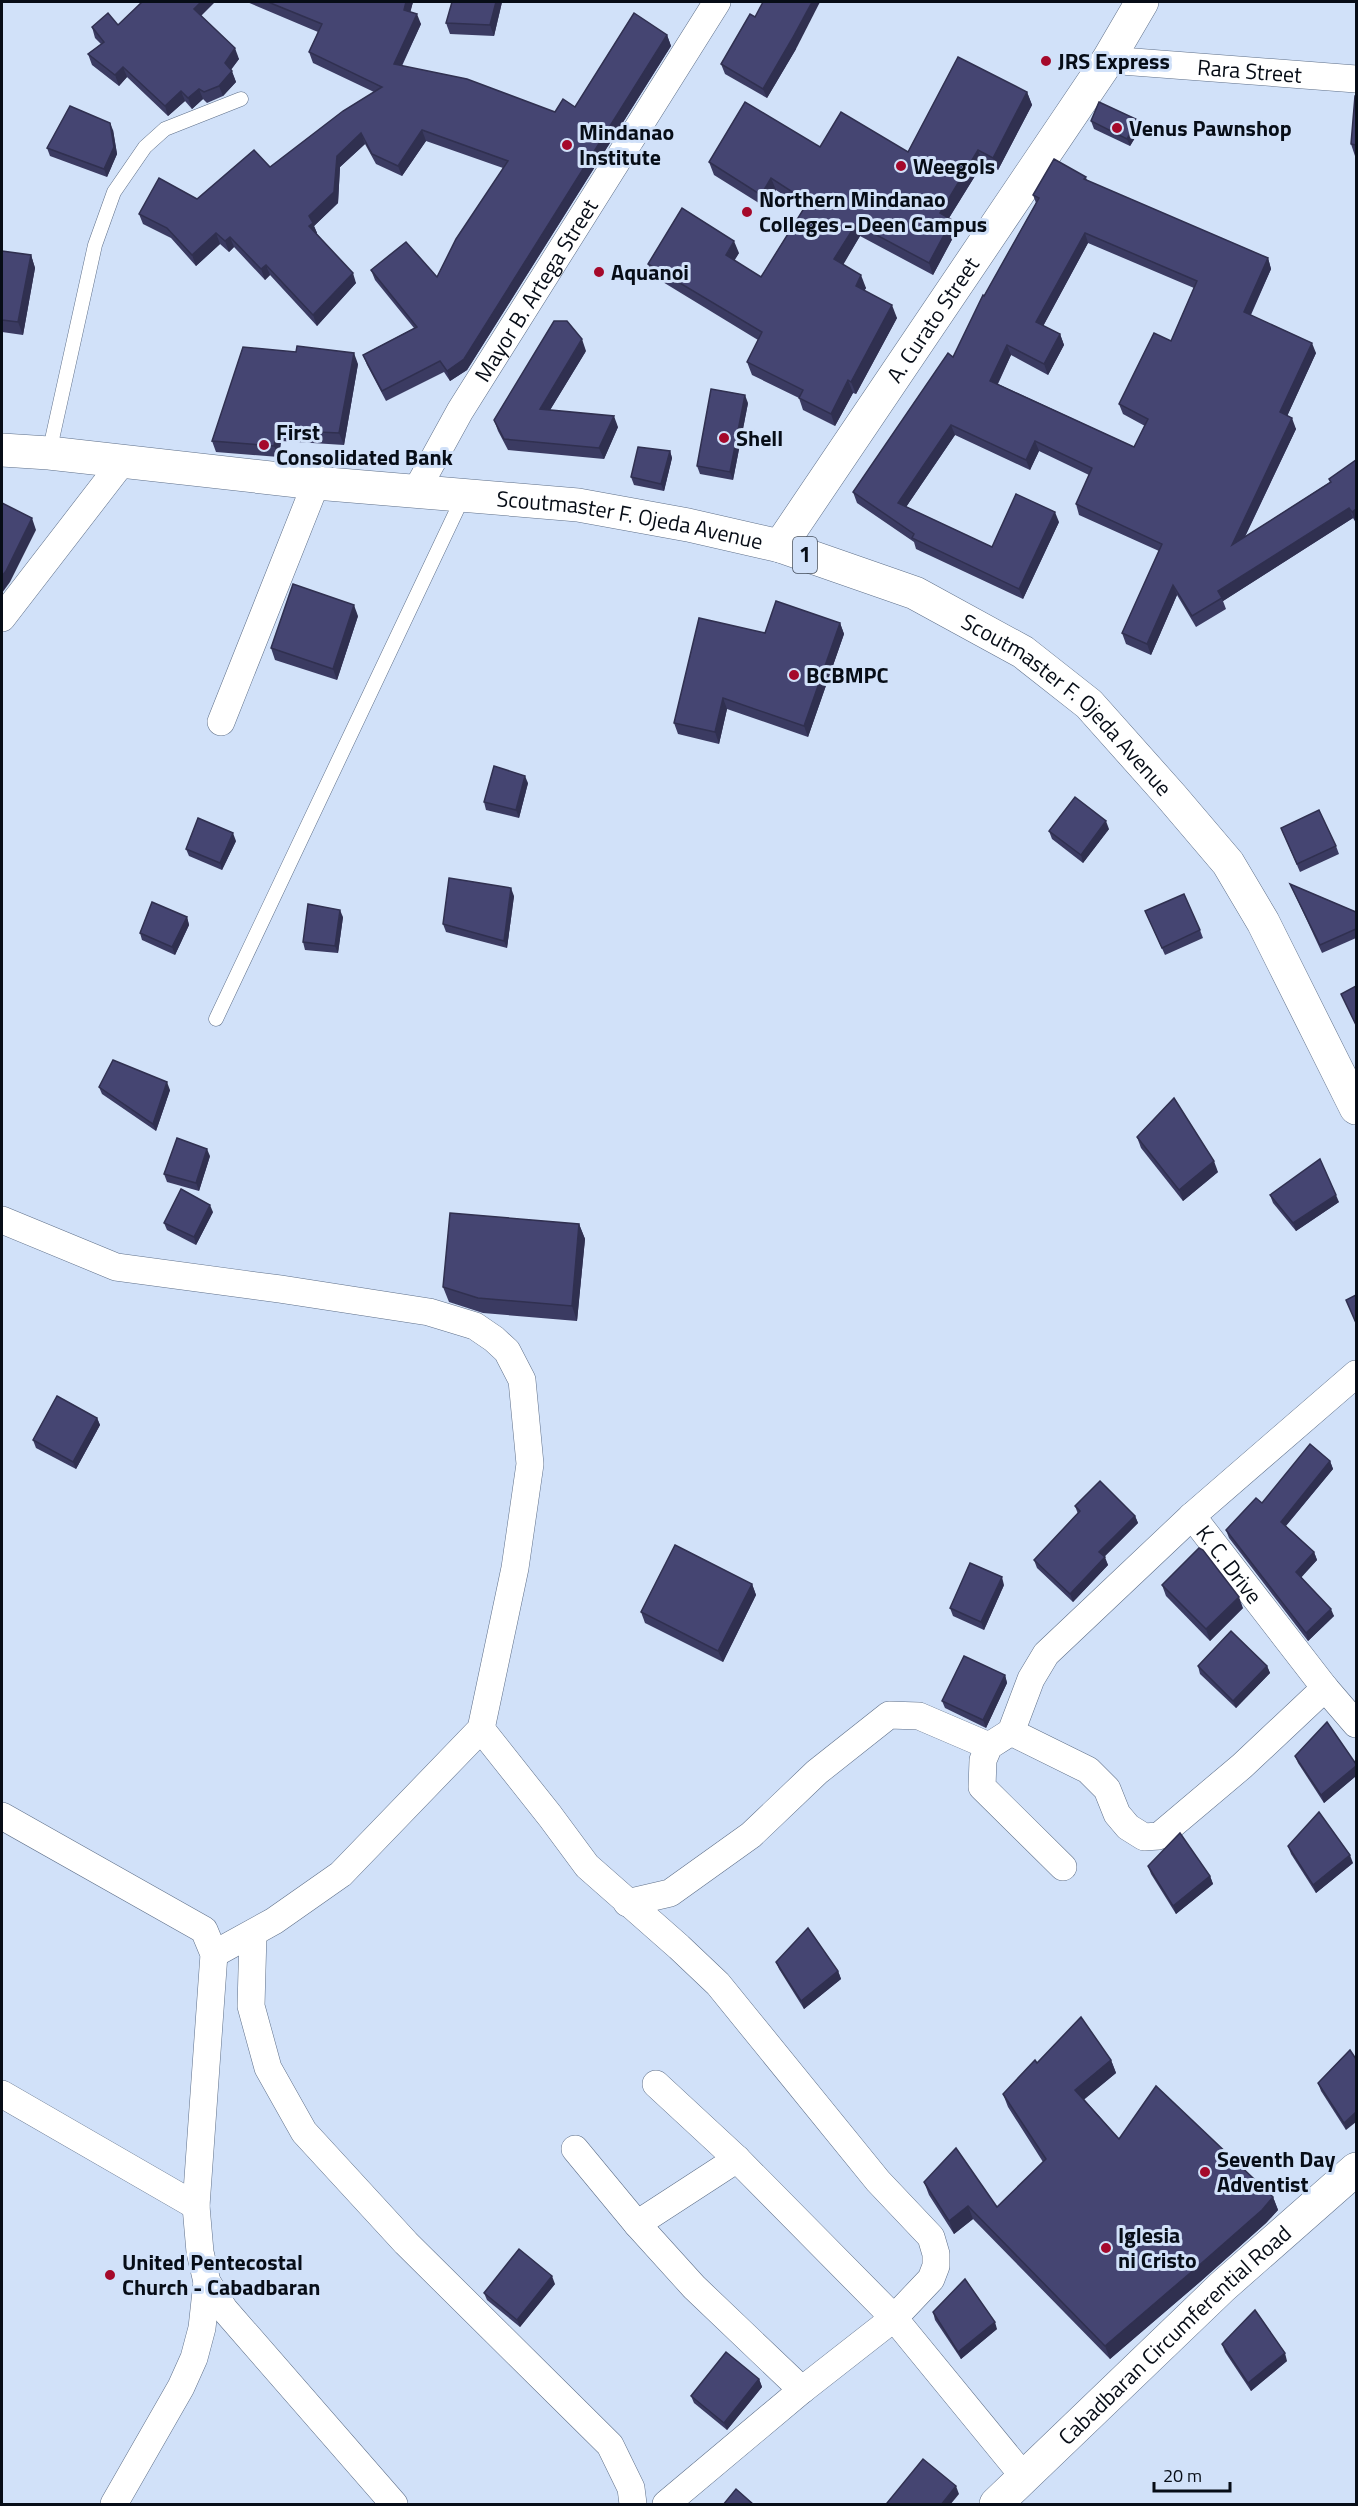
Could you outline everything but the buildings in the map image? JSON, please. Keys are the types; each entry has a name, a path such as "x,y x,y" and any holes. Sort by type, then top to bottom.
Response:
{"main road":[{"name":"A. Curato Street","path":"780,546 1108,60 1142,2"},
{"name":"Scoutmaster F. Ojeda Avenue","path":"2,450 50,453 316,483 578,505 688,525 780,546 915,593 1023,652 1089,704 1228,863 1263,922 1356,1108"},
{"name":"Cabadbaran Circumferential Road","path":"996,2505 1222,2287 1356,2169"}],"street":[{"name":"Mayor B. Artega Street","path":"416,491 459,411 717,2"},
{"name":"Rara Street","path":"1108,60 1356,79"},
{"path":"2,618 123,461"},
{"path":"221,722 316,483"},
{"path":"2,1220 116,1267 280,1288 429,1312 475,1326 507,1351 522,1380 530,1464 515,1568 481,1729 341,1874 253,1934 214,1954"},
{"name":"K. C. Drive","path":"1356,1374 1192,1516 1325,1688 1356,1724"},
{"path":"1063,1867 982,1787 983,1760 1000,1739 1030,1679 1046,1654 1192,1516"},
{"path":"627,1903 670,1893 751,1835 817,1772 889,1715 919,1716 1000,1739 1088,1770 1107,1789 1117,1814 1128,1827 1144,1837 1159,1836 1242,1766 1325,1688"},
{"path":"481,1729 587,1866 718,1984 878,2181 931,2237 936,2254 936,2266 931,2279 894,2318 802,2390 666,2505"},
{"path":"2,1816 204,1930 214,1954 196,2206 200,2252 207,2282 202,2328 194,2358 181,2387 114,2505"},
{"path":"253,1934 251,2006 268,2068 304,2132 406,2244 610,2445 631,2488 633,2505"},
{"path":"656,2084 737,2159 894,2318 1025,2478"},
{"path":"2,2094 196,2206"},
{"path":"575,2149 637,2224 694,2287 802,2390"},
{"path":"637,2224 737,2159"},
{"path":"207,2282 224,2308 394,2505"}],"lane":[{"path":"50,453 95,245 114,192 145,147 165,129 241,99"},
{"path":"216,1019 465,495"}],"place":[{"name":"JRS Express","path":"1046,61"},
{"name":"Venus Pawnshop","path":"1117,128"},
{"name":"Mindanao Institute","path":"567,145"},
{"name":"Weegols","path":"901,166"},
{"name":"Northern Mindanao Colleges - Deen Campus","path":"747,212"},
{"name":"Aquanoi","path":"599,272"},
{"name":"Shell","path":"724,438"},
{"name":"First Consolidated Bank","path":"264,445"},
{"name":"BCBMPC","path":"794,675"},
{"name":"Seventh Day Adventist","path":"1205,2172"},
{"name":"Iglesia ni Cristo","path":"1106,2248"},
{"name":"United Pentecostal Church - Cabadbaran","path":"110,2275"}]}
